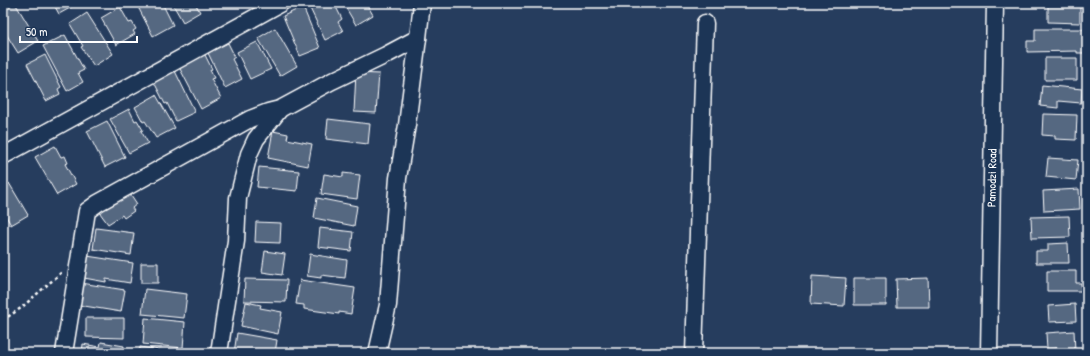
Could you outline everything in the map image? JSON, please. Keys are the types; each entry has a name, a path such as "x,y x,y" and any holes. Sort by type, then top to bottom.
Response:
{"street":[{"path":"3,156 281,3"},
{"path":"377,353 388,305 398,178 407,126 422,3"},
{"name":"Pamodzi Road","path":"989,353 995,3"},
{"path":"694,353 705,23"},
{"path":"64,353 87,211 98,203 240,125 268,112 280,109 418,38"},
{"path":"219,353 236,241 238,198 249,154 256,139 280,109"},
{"path":"240,125 249,154"}],"path":[{"path":"3,320 21,308 80,256"}],"building":[{"path":"15,3 38,41 18,53 3,29 3,10"},
{"path":"53,3 79,3 59,14"},
{"path":"141,3 162,3 173,25 153,36 137,5"},
{"path":"172,3 195,3 200,12 183,22"},
{"path":"329,3 330,5 334,3 342,19 338,22 343,31 325,40 308,4"},
{"path":"343,3 366,3 373,15 356,25"},
{"path":"1048,3 1080,3 1080,23 1048,22"},
{"path":"120,7 129,23 132,22 136,29 133,31 135,34 116,45 101,18"},
{"path":"303,7 320,48 300,56 283,16"},
{"path":"87,13 113,54 94,66 81,47 83,46 70,24"},
{"path":"275,28 297,66 280,76 258,38"},
{"path":"1035,29 1087,29 1087,53 1077,53 1077,51 1027,52 1027,41 1035,41"},
{"path":"65,35 84,70 78,73 83,82 67,91 43,46"},
{"path":"257,42 271,69 250,79 237,52"},
{"path":"228,43 235,57 232,59 242,79 225,88 208,53"},
{"path":"204,53 212,69 210,70 214,78 211,79 221,98 201,109 179,67"},
{"path":"45,55 61,87 58,89 60,94 46,101 27,64"},
{"path":"1045,58 1077,58 1077,80 1045,80"},
{"path":"174,69 195,112 176,121 167,103 165,104 153,80"},
{"path":"356,73 379,74 376,113 354,112"},
{"path":"1042,85 1082,89 1081,103 1058,101 1058,108 1040,106"},
{"path":"156,95 175,128 156,138 145,121 143,122 135,107"},
{"path":"129,109 135,121 137,120 143,130 141,131 148,143 129,153 110,119"},
{"path":"1043,114 1077,115 1076,140 1055,139 1055,136 1042,135"},
{"path":"328,119 370,124 368,144 326,139"},
{"path":"107,121 125,157 105,167 87,131"},
{"path":"273,131 288,134 287,139 312,144 308,166 268,158"},
{"path":"55,146 61,157 65,156 68,163 65,164 76,184 57,195 35,157"},
{"path":"1048,158 1078,160 1076,180 1046,177"},
{"path":"259,167 299,171 297,191 257,187"},
{"path":"343,173 360,175 357,199 321,194 324,174 343,177"},
{"path":"9,183 28,215 11,225 3,211 3,187"},
{"path":"127,189 137,204 132,208 134,211 124,218 122,215 108,224 97,209"},
{"path":"1079,189 1080,209 1044,211 1043,191"},
{"path":"317,198 357,206 354,226 314,218"},
{"path":"1069,216 1070,237 1032,238 1031,217"},
{"path":"256,222 281,223 280,243 255,242"},
{"path":"96,228 134,233 131,255 93,249"},
{"path":"320,228 353,232 351,251 318,247"},
{"path":"1068,243 1069,263 1036,263 1036,251 1048,251 1048,244"},
{"path":"265,251 285,254 282,275 262,272"},
{"path":"310,254 347,260 345,278 321,275 321,278 307,276"},
{"path":"87,256 133,263 130,283 106,279 106,282 84,278"},
{"path":"141,263 158,263 158,283 141,283"},
{"path":"1047,271 1076,271 1076,283 1081,283 1082,291 1047,291"},
{"path":"812,276 846,278 844,306 811,304"},
{"path":"854,278 886,278 886,305 854,305"},
{"path":"928,278 929,307 897,307 896,279"},
{"path":"245,279 287,280 286,302 244,301"},
{"path":"300,280 355,288 351,314 339,312 339,314 304,309 304,305 296,304"},
{"path":"81,283 125,290 121,312 78,305"},
{"path":"145,289 187,294 184,318 142,314"},
{"path":"246,302 261,305 260,308 282,312 278,334 241,326"},
{"path":"1075,304 1076,321 1049,322 1048,306"},
{"path":"86,318 124,318 124,338 86,337"},
{"path":"145,318 185,322 183,348 143,344"},
{"path":"1074,331 1075,351 1058,352 1058,348 1047,349 1046,333"},
{"path":"237,333 277,340 275,353 234,353"},
{"path":"101,342 124,346 123,353 82,353 83,344 100,347"},
{"path":"140,347 180,353 139,353"}]}
